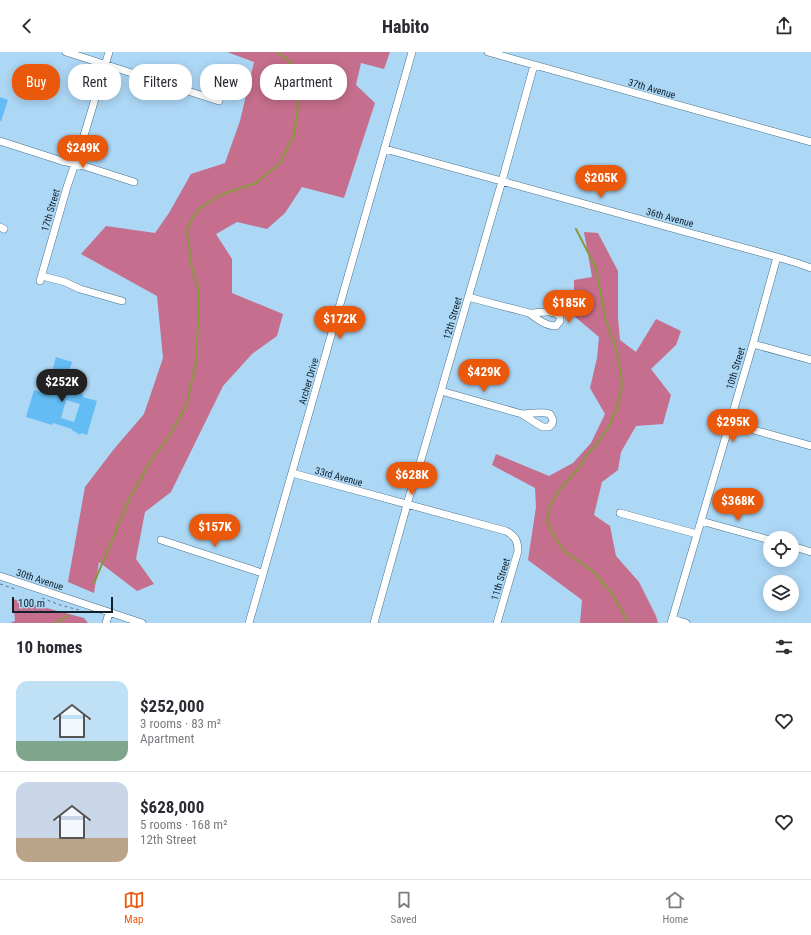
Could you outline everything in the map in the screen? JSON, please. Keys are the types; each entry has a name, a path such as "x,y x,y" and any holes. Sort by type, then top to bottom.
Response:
{"street":[{"path":"66,52 102,64"},
{"name":"17th Street","path":"105,64 109,52"},
{"name":"Archer Drive","path":"249,623 262,573 412,52"},
{"name":"37th Avenue","path":"488,52 506,54 534,65 811,142"},
{"name":"12th Street","path":"374,623 407,504 502,181 534,65"},
{"path":"121,70 219,101"},
{"name":"17th Street","path":"94,100 41,279 65,282 80,289 122,301"},
{"path":"0,140 62,161 84,166 134,182"},
{"name":"36th Avenue","path":"385,148 777,257 811,268"},
{"name":"10th Street","path":"672,621 777,257"},
{"path":"468,296 529,313"},
{"path":"753,344 811,360"},
{"path":"441,391 522,414"},
{"path":"729,423 811,446"},
{"name":"33rd Avenue","path":"292,473 506,531 517,540"},
{"path":"620,513 698,534"},
{"path":"701,521 763,538"},
{"path":"161,540 262,573"},
{"name":"11th Street","path":"497,623 517,557 517,540"},
{"path":"799,548 811,552"},
{"name":"30th Avenue","path":"0,576 142,623"},
{"path":"106,623 109,613"},
{"path":"672,621 686,623"}],"path":[{"path":"0,584 20,591"},
{"path":"42,598 82,611"}],"shaded area":[{"path":"227,52 390,52 384,69 361,63 356,85 375,103 344,198 302,187 285,213 267,229 237,222 216,234 232,259 232,293 283,314 277,336 252,354 223,386 171,492 145,512 136,559 154,584 137,591 99,562 94,593 68,582 85,487 114,449 144,414 163,358 157,296 81,254 106,226 155,233 169,213 191,174 225,163 240,121 245,100 252,100 252,70 254,62"},
{"path":"584,232 598,233 618,271 618,318 620,340 636,352 656,319 681,331 676,345 651,369 671,395 663,424 636,426 621,452 618,470 602,482 594,515 610,526 616,556 639,582 658,623 580,623 582,600 528,560 536,507 535,488 492,465 496,454 549,476 573,463 591,443 605,414 590,388 597,358 599,337 574,316 574,280 592,277"},
{"path":"13,599 84,618 88,623 10,623 15,621"}],"building":[{"path":"0,97 8,100 1,121 0,121"},
{"path":"56,357 72,362 64,388 83,394 83,397 97,401 87,435 81,433 80,435 72,429 26,417 34,390 46,394","holes":["66,400 80,404 74,422 61,418"]}],"waterway":[{"path":"94,583 128,502 148,465 171,433 186,406 197,359 196,349 199,319 198,287 192,270 187,230 194,215 203,206 223,194 256,183 280,163 294,134 298,107 297,79 293,66 288,60 277,52"},
{"path":"576,229 596,268 605,318 617,351 622,384 618,405 608,428 588,453 579,468 562,486 550,505 547,521 555,538 564,551 594,572 612,594 629,623"},
{"path":"55,623 69,615"}]}
